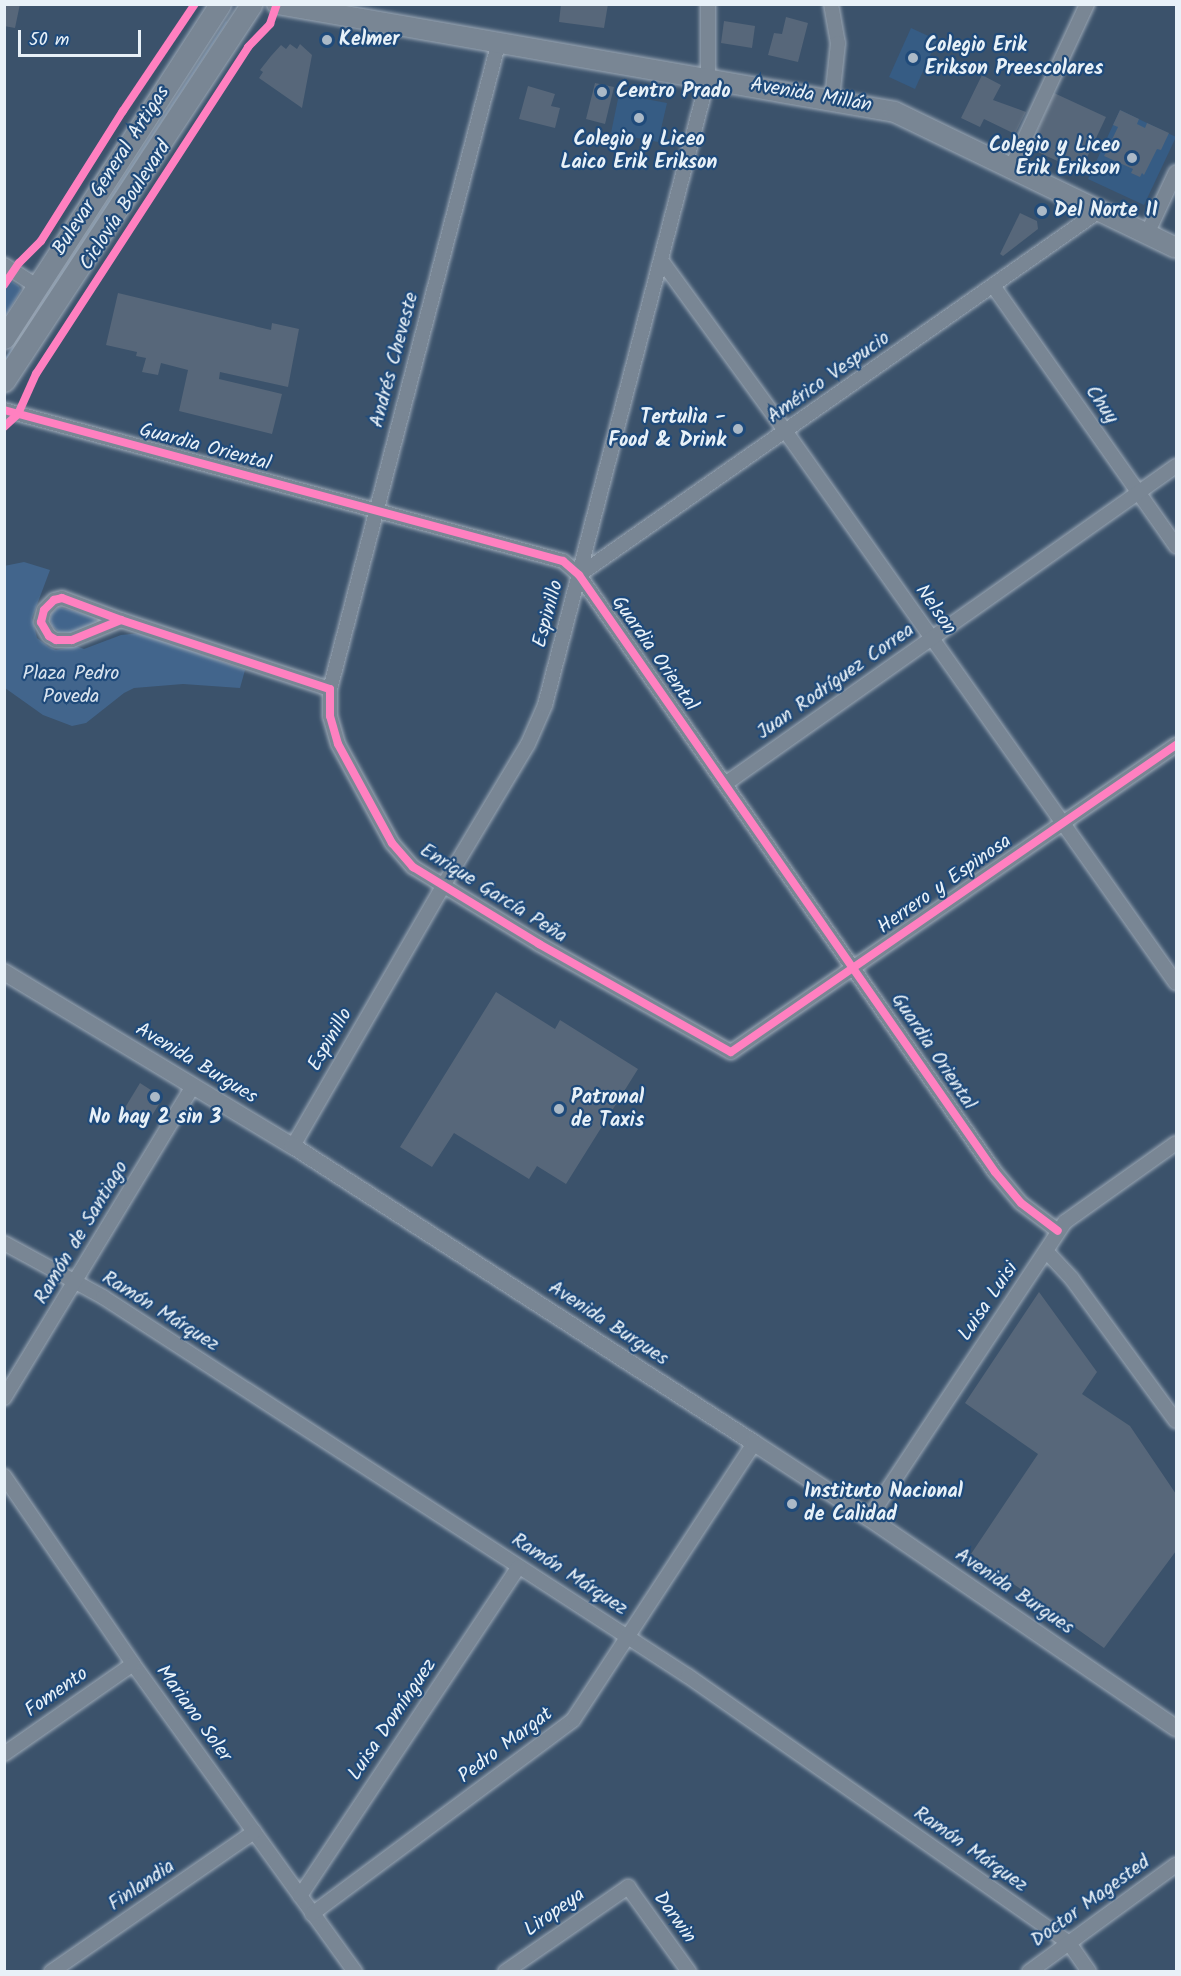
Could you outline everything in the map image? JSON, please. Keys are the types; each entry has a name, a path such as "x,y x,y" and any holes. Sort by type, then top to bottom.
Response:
{"main road":[{"name":"Bulevar General Artigas","path":"4,338 220,4"},
{"name":"Bulevar General Artigas","path":"4,381 252,4"},
{"name":"Avenida Millán","path":"277,4 832,99 895,112 1176,248"}],"street":[{"name":"Espinillo","path":"293,1146 538,723 579,575 708,78 708,4"},
{"path":"831,4 838,43 832,99"},
{"path":"1011,168 1087,4"},
{"name":"Andrés Cheveste","path":"330,689 499,41"},
{"path":"1147,234 1176,172"},
{"name":"Américo Vespucio","path":"579,575 994,287 1099,211"},
{"name":"Nelson","path":"661,260 786,432 1176,983"},
{"path":"4,265 38,287"},
{"name":"Chuy","path":"994,287 1176,546"},
{"name":"Guardia Oriental","path":"4,410 563,561 579,575 995,1172 1021,1203 1058,1231"},
{"name":"Juan Rodríguez Correa","path":"725,784 1176,466"},
{"path":"121,620 72,640 56,640 49,636 41,622 44,610 54,600 62,598 121,620 330,689"},
{"name":"Enrique García Peña","path":"330,689 330,716 339,744 392,843 413,867 731,1052"},
{"name":"Herrero y Espinosa","path":"731,1052 1176,745"},
{"name":"Avenida Burgues","path":"4,972 293,1146 754,1443 869,1518 1176,1728"},
{"name":"Ramón de Santiago","path":"4,1398 192,1087"},
{"name":"Luisa Luisi","path":"869,1518 1058,1231 1073,1215 1176,1143"},
{"name":"Ramón Márquez","path":"4,1243 75,1282 628,1637 746,1716 1069,1943 1089,1971"},
{"path":"1046,1251 1072,1279 1176,1421"},
{"name":"Pedro Margat","path":"312,1914 573,1720 754,1443"},
{"name":"Mariano Soler","path":"4,1476 133,1664 355,1971"},
{"name":"Luisa Domínguez","path":"300,1896 519,1567"},
{"name":"Fomento","path":"4,1754 133,1664"},
{"name":"Finlandia","path":"51,1971 254,1832"},
{"name":"Doctor Magested","path":"1029,1971 1176,1865"},
{"name":"Liropeya","path":"505,1971 628,1887"},
{"name":"Darwin","path":"628,1887 689,1971"}],"shaded area":[{"name":"Colegio Erik Erikson Preescolares","path":"911,28 937,40 915,89 889,77"},
{"name":"Colegio y Liceo Laico Erik Erikson","path":"619,94 667,103 658,142 611,133"},
{"name":"Colegio y Liceo Erik Erikson","path":"1120,110 1176,137 1144,205 1088,179"}],"green space":[{"path":"227,22 5,362 5,358"},
{"path":"5,277 19,286 21,290 5,317"},
{"name":"Plaza Pedro Poveda","path":"24,562 50,570 32,618 37,638 49,647 56,650 76,646 84,649 121,635 141,633 245,670 240,688 183,684 134,688 124,693 86,723 72,726 43,715 5,688 4,566"},
{"path":"59,607 95,617 96,623 73,633 59,632 52,626 50,619 52,613"}],"building":[{"path":"4,4 20,4 15,28 4,26"},
{"path":"561,4 608,4 604,28 559,22"},
{"path":"786,17 808,23 798,62 768,55 774,33 782,34"},
{"path":"724,21 755,26 752,48 721,43"},
{"path":"290,44 297,49 300,44 312,55 302,108 259,78 263,72 260,70 281,45 286,49"},
{"path":"982,75 1001,85 993,100 1026,112 1015,134 984,119 980,127 961,118"},
{"path":"595,83 614,87 605,124 586,119"},
{"path":"528,86 555,94 551,106 560,108 555,128 519,119"},
{"path":"1054,93 1106,117 1082,168 1075,169 1029,148"},
{"path":"1120,110 1139,119 1137,124 1145,128 1147,123 1169,133 1161,150 1157,149 1144,175 1142,173 1140,177 1131,173 1133,169 1104,156 1118,127 1113,125"},
{"path":"1020,213 1037,221 1038,229 1003,256 1000,254"},
{"path":"118,293 271,330 272,323 299,329 288,387 220,372 219,379 282,394 272,434 179,411 188,370 161,363 158,375 142,372 146,358 136,356 137,352 106,345"},
{"path":"496,992 555,1029 560,1020 638,1069 566,1184 537,1166 529,1179 454,1133 432,1167 400,1147"},
{"path":"140,1083 157,1094 161,1101 146,1125 123,1111"},
{"path":"1039,1292 1097,1372 1082,1394 1130,1426 1176,1494 1176,1551 1104,1648 971,1554 1038,1454 965,1403"}],"cycle path":[{"path":"4,285 19,263 41,241 123,111 195,4"},
{"name":"Ciclovía Boulevard","path":"4,427 18,414 36,374 248,47 270,24 277,4"},
{"path":"4,410 563,561 579,575 995,1172 1021,1203 1058,1231"},
{"path":"121,620 72,640 56,640 49,636 41,622 44,610 54,600 62,598 121,620 330,689 330,716 338,744 392,843 413,867 539,944 731,1052 1176,745"}],"place":[{"name":"Kelmer","path":"327,40"},
{"name":"Colegio Erik Erikson Preescolares","path":"913,58"},
{"name":"Centro Prado","path":"602,92"},
{"name":"Colegio y Liceo Laico Erik Erikson","path":"639,118"},
{"name":"Colegio y Liceo Erik Erikson","path":"1132,158"},
{"name":"Del Norte II","path":"1042,211"},
{"name":"Tertulia - Food & Drink","path":"738,429"},
{"name":"No hay 2 sin 3","path":"155,1097"},
{"name":"Patronal de Taxis","path":"559,1109"},
{"name":"Instituto Nacional de Calidad","path":"792,1504"}]}
